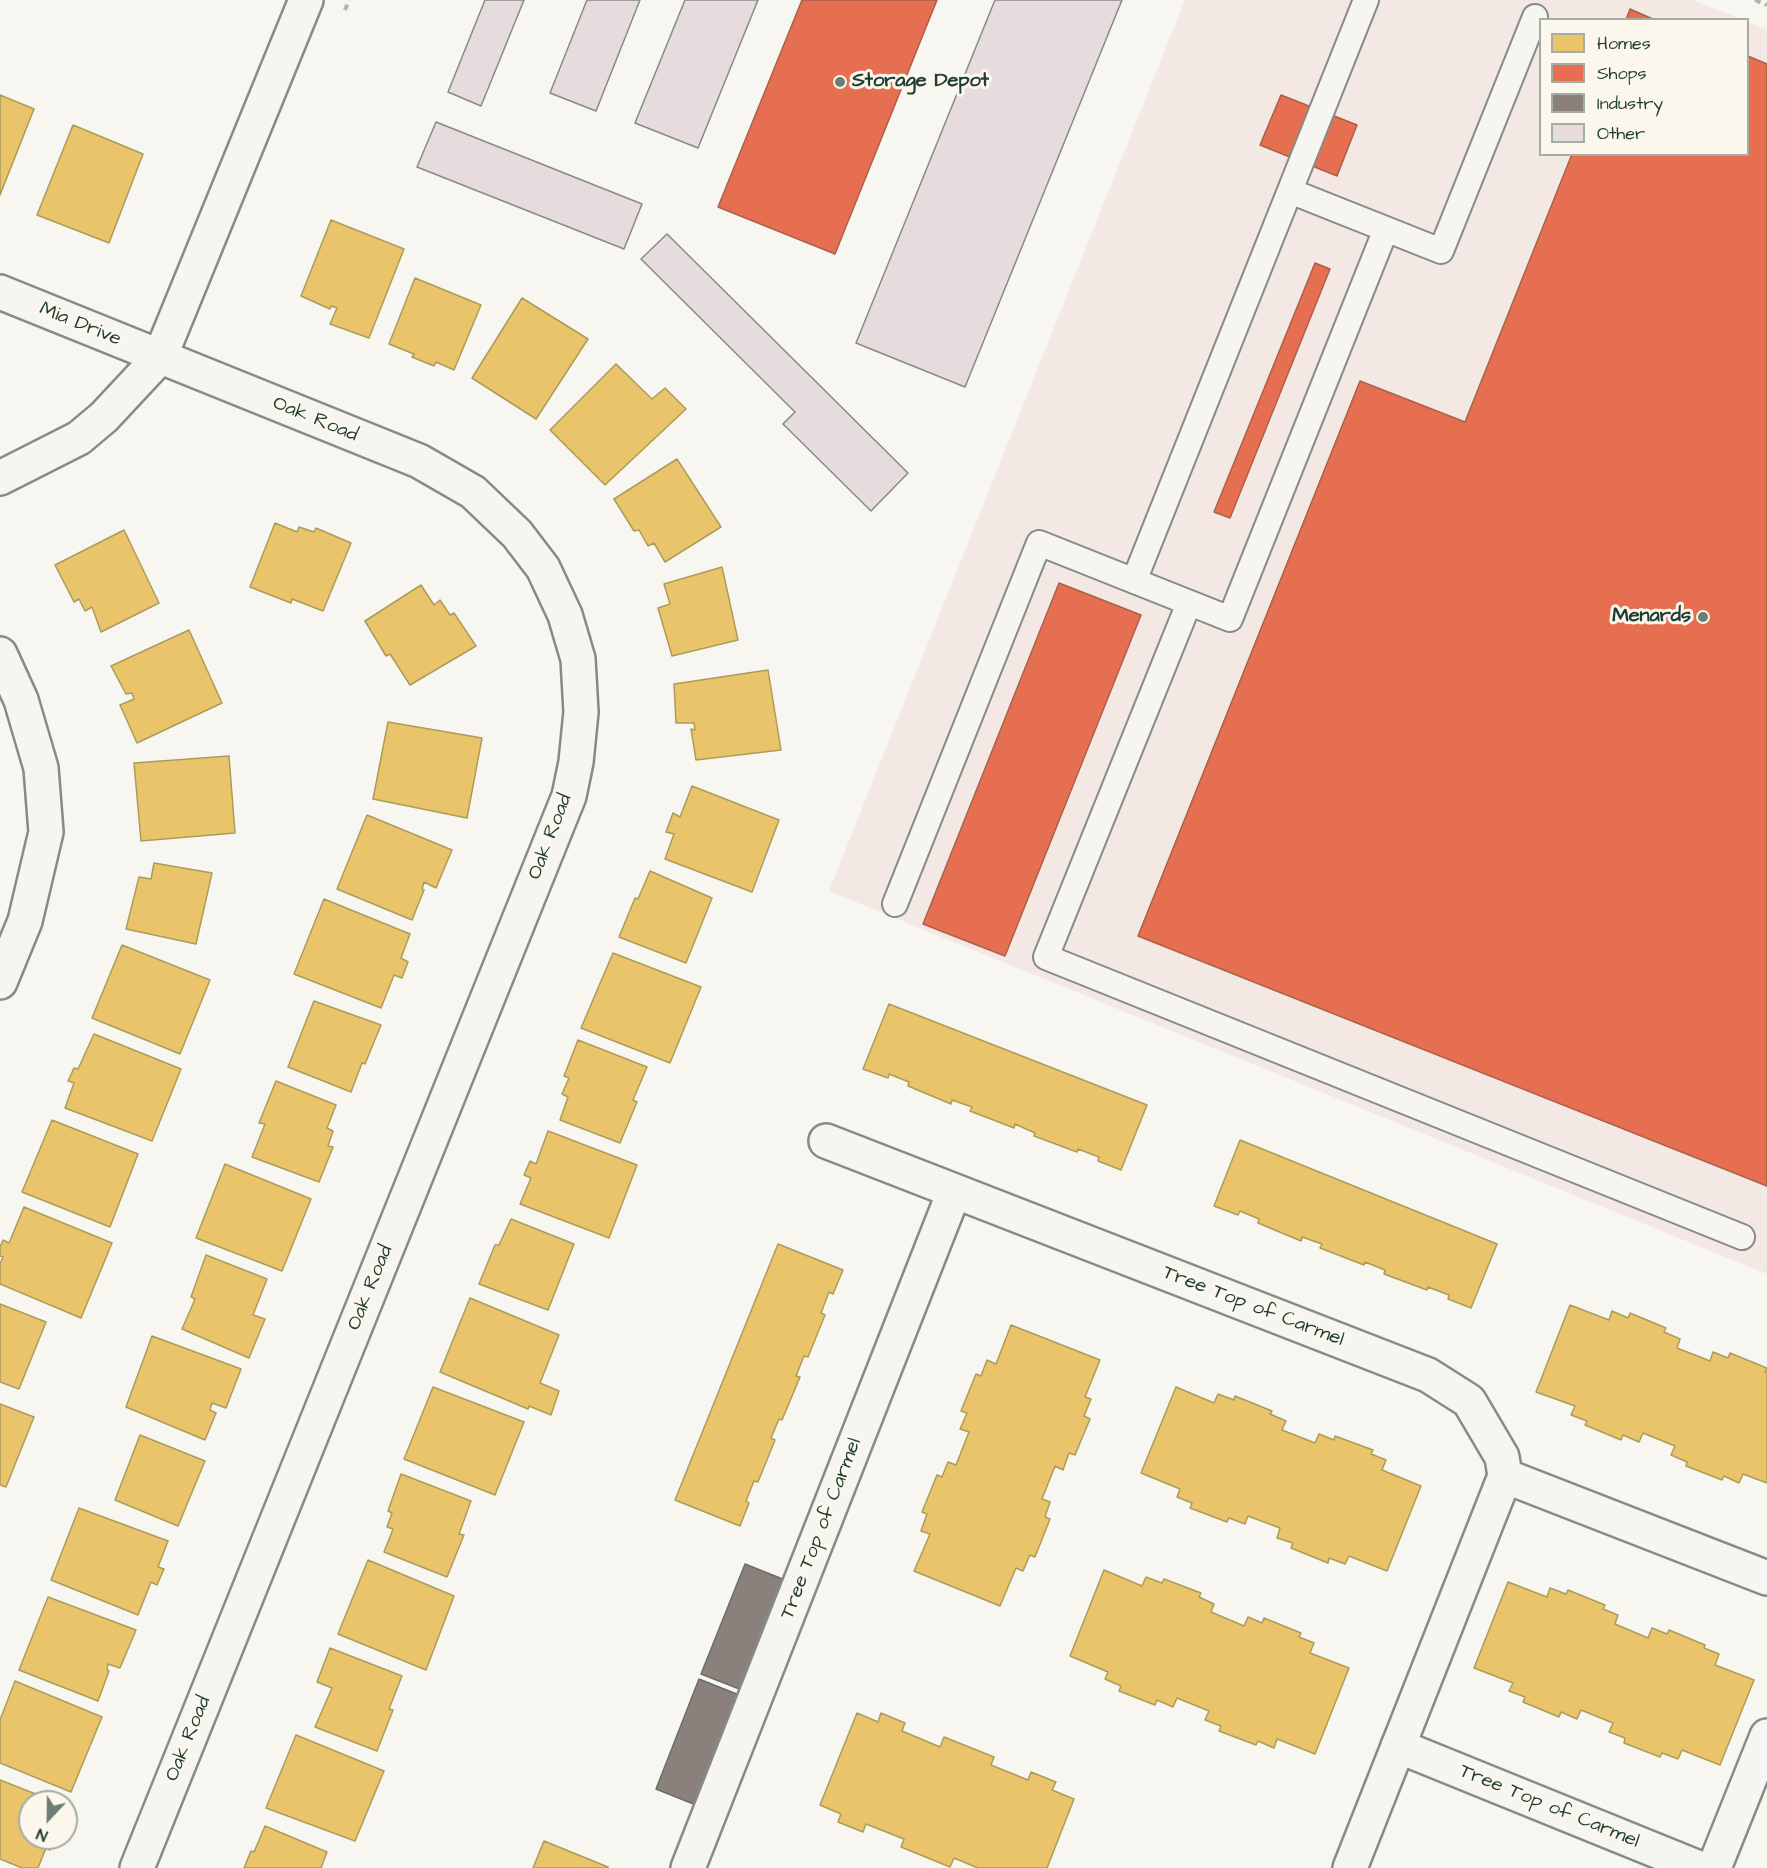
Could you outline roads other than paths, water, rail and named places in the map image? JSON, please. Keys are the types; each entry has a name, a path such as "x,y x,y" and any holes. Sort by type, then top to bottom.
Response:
{"street":[{"path":"0,478 79,438 104,417 160,357 306,0"},
{"name":"Mia Drive","path":"0,292 160,357"},
{"name":"Oak Road","path":"137,1868 569,796 576,762 581,712 578,659 565,615 543,568 517,534 473,492 419,462 160,357"},
{"path":"0,654 21,700 41,768 46,832 25,921 0,982"},
{"name":"Tree Top of Carmel","path":"826,1141 1428,1375 1469,1401 1502,1457 1505,1476"},
{"name":"Tree Top of Carmel","path":"690,1867 954,1192"},
{"path":"1350,1868 1505,1476 1767,1578"},
{"path":"1714,1868 1767,1736"},
{"name":"Tree Top of Carmel","path":"1398,1746 1699,1868"}],"lane":[{"path":"1134,581 1366,0"},
{"path":"1290,191 1441,251 1535,17"},
{"path":"895,904 1039,543 1230,619 1386,229"},
{"path":"1189,603 1046,957 1742,1237"}],"place":[{"name":"Storage Depot","path":"840,82"},
{"name":"Menards","path":"1703,617"}]}
